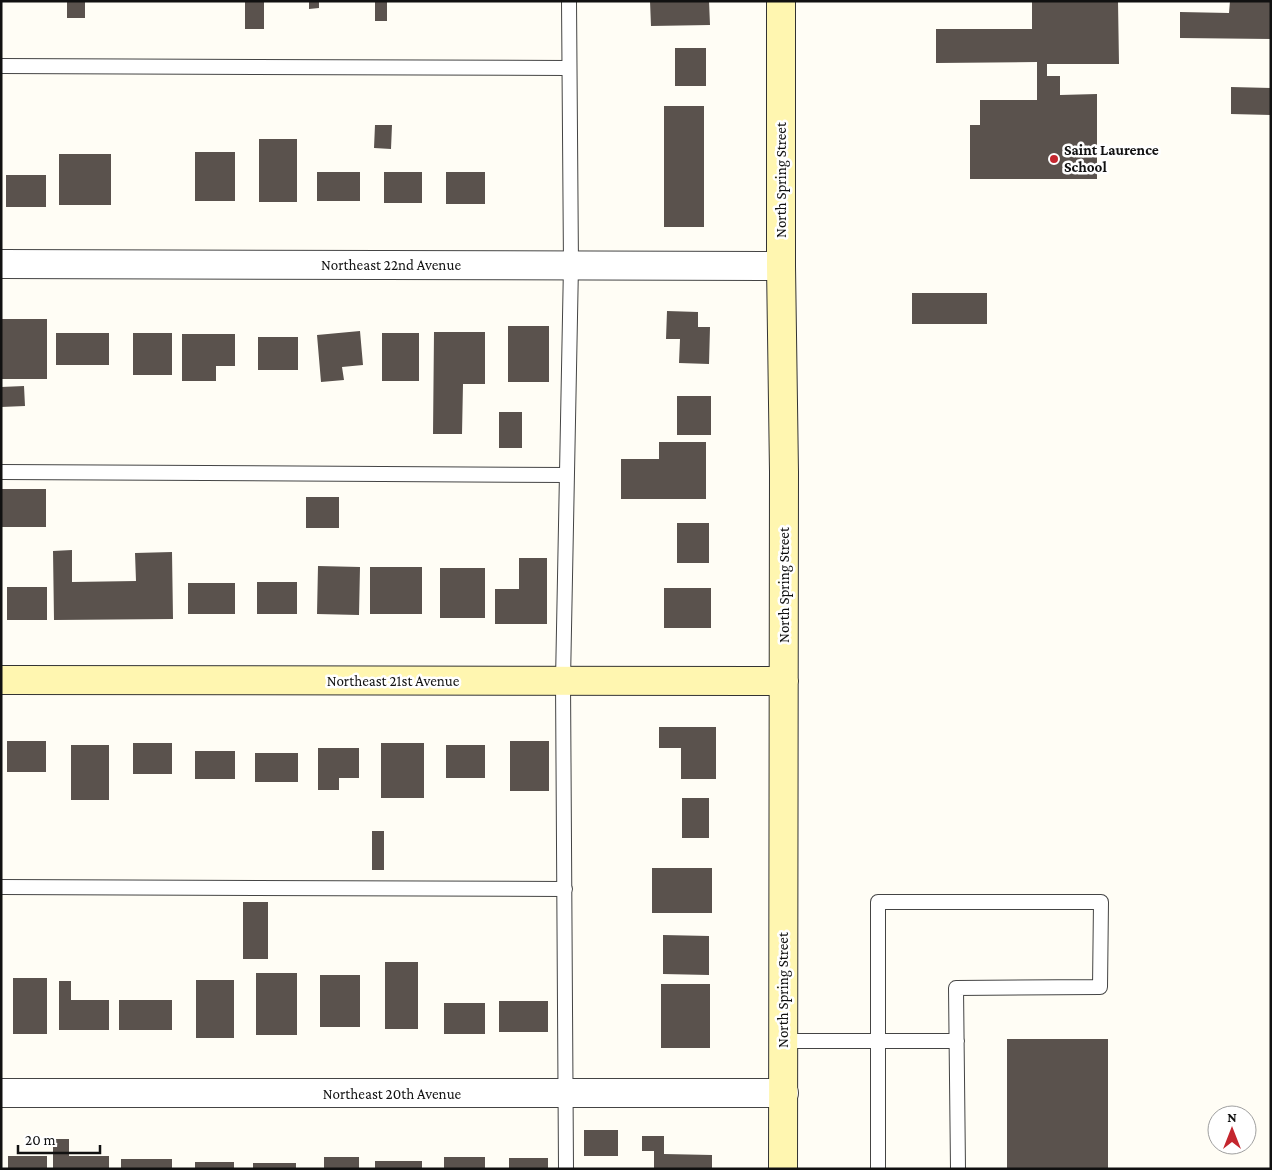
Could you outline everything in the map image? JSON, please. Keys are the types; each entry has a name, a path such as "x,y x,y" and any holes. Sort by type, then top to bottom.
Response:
{"street":[{"name":"North Spring Street","path":"781,1 784,1169"},
{"name":"Northeast 22nd Avenue","path":"1,264 781,266"},
{"name":"Northeast 21st Avenue","path":"1,680 784,681"},
{"name":"Northeast 20th Avenue","path":"1,1093 784,1093"}],"lane":[{"path":"566,1169 563,681 571,265 569,1"},
{"path":"1,66 569,68"},
{"path":"1,472 567,476"},
{"path":"1,887 565,889"},
{"path":"878,1169 878,902 1101,902 1100,987 956,988 958,1169"},
{"path":"783,1041 957,1041"}],"building":[{"path":"67,1 85,1 85,18 67,18"},
{"path":"245,1 264,1 264,29 245,29"},
{"path":"309,1 319,1 319,8 309,9"},
{"path":"375,1 387,1 387,21 375,21"},
{"path":"650,1 709,1 710,25 651,26"},
{"path":"1032,1 1118,1 1119,64 1047,64 1047,76 1060,76 1060,95 1097,94 1097,179 970,179 970,125 980,125 980,100 1037,100 1037,62 936,63 936,29 1032,29"},
{"path":"1230,1 1271,1 1271,39 1180,38 1180,12 1229,13"},
{"path":"675,48 706,48 706,86 675,86"},
{"path":"1231,87 1271,88 1271,115 1231,114"},
{"path":"664,106 704,106 704,227 664,227"},
{"path":"375,125 392,125 391,149 374,148"},
{"path":"259,139 297,139 297,202 259,202"},
{"path":"195,152 235,152 235,201 195,201"},
{"path":"59,154 111,154 111,205 59,205"},
{"path":"317,172 360,172 360,201 317,201"},
{"path":"384,172 422,172 422,203 384,203"},
{"path":"446,172 485,172 485,204 446,204"},
{"path":"6,175 46,175 46,207 6,207"},
{"path":"912,293 987,293 987,324 912,324"},
{"path":"667,311 698,312 698,327 710,327 709,364 679,363 680,339 666,339"},
{"path":"2,319 47,319 47,379 2,379"},
{"path":"508,326 549,326 549,382 508,382"},
{"path":"360,331 363,365 342,367 344,380 321,382 317,335"},
{"path":"434,332 485,332 485,384 463,384 462,434 433,434"},
{"path":"56,333 109,333 109,365 56,365"},
{"path":"133,333 172,333 172,375 133,375"},
{"path":"382,333 419,333 419,381 382,381"},
{"path":"182,334 235,334 235,366 216,366 216,381 182,381"},
{"path":"258,337 298,337 298,370 258,370"},
{"path":"24,386 25,406 1,407 1,387"},
{"path":"677,396 711,396 711,435 677,435"},
{"path":"499,412 522,412 522,448 499,448"},
{"path":"659,442 706,442 706,499 621,499 621,459 659,459"},
{"path":"1,489 46,489 46,527 1,527"},
{"path":"306,497 339,497 339,528 306,528"},
{"path":"677,523 709,523 709,563 677,563"},
{"path":"72,550 72,582 136,581 135,553 172,552 173,619 54,620 53,551"},
{"path":"519,558 547,558 547,624 495,624 495,589 519,589"},
{"path":"318,566 360,567 359,615 317,614"},
{"path":"370,567 422,567 422,614 370,614"},
{"path":"440,568 485,568 485,618 440,618"},
{"path":"257,582 297,582 297,614 257,614"},
{"path":"188,583 235,583 235,614 188,614"},
{"path":"7,587 47,587 47,620 7,620"},
{"path":"664,588 711,588 711,628 664,628"},
{"path":"659,727 716,727 716,779 681,779 681,748 659,748"},
{"path":"7,741 46,741 46,772 7,772"},
{"path":"510,741 549,741 549,791 510,791"},
{"path":"133,743 172,743 172,774 133,774"},
{"path":"381,743 424,743 424,798 381,798"},
{"path":"71,745 109,745 109,800 71,800"},
{"path":"446,745 485,745 485,778 446,778"},
{"path":"318,748 359,748 359,778 339,778 339,790 318,790"},
{"path":"195,751 235,751 235,779 195,779"},
{"path":"255,753 298,753 298,782 255,782"},
{"path":"682,798 709,798 709,838 682,838"},
{"path":"372,831 384,831 384,870 372,870"},
{"path":"652,868 712,868 712,913 652,913"},
{"path":"243,902 268,902 268,959 243,959"},
{"path":"663,935 709,936 709,975 663,974"},
{"path":"385,962 418,962 418,1029 385,1029"},
{"path":"256,973 297,973 297,1035 256,1035"},
{"path":"320,975 360,975 360,1027 320,1027"},
{"path":"13,978 47,978 47,1034 13,1034"},
{"path":"196,980 234,980 234,1038 196,1038"},
{"path":"59,981 71,981 71,1000 109,1000 109,1030 59,1030"},
{"path":"661,984 710,984 710,1048 661,1048"},
{"path":"119,1000 172,1000 172,1030 119,1030"},
{"path":"499,1001 548,1001 548,1032 499,1032"},
{"path":"444,1003 485,1003 485,1034 444,1034"},
{"path":"1007,1039 1108,1039 1108,1169 1007,1169"},
{"path":"584,1130 618,1130 618,1156 584,1156"},
{"path":"642,1136 664,1136 664,1154 712,1155 712,1169 654,1169 654,1151 642,1151"},
{"path":"53,1139 69,1139 69,1156 109,1156 109,1169 53,1169"},
{"path":"8,1156 47,1156 47,1169 8,1169"},
{"path":"324,1157 359,1157 359,1169 324,1169"},
{"path":"444,1157 485,1157 485,1169 444,1169"},
{"path":"509,1158 548,1158 548,1169 509,1169"},
{"path":"121,1159 172,1159 172,1169 121,1169"},
{"path":"375,1161 422,1161 422,1169 375,1169"},
{"path":"195,1162 234,1162 234,1169 195,1169"},
{"path":"253,1163 296,1163 296,1169 253,1169"}],"place":[{"name":"Saint Laurence School","path":"1054,159"}]}
